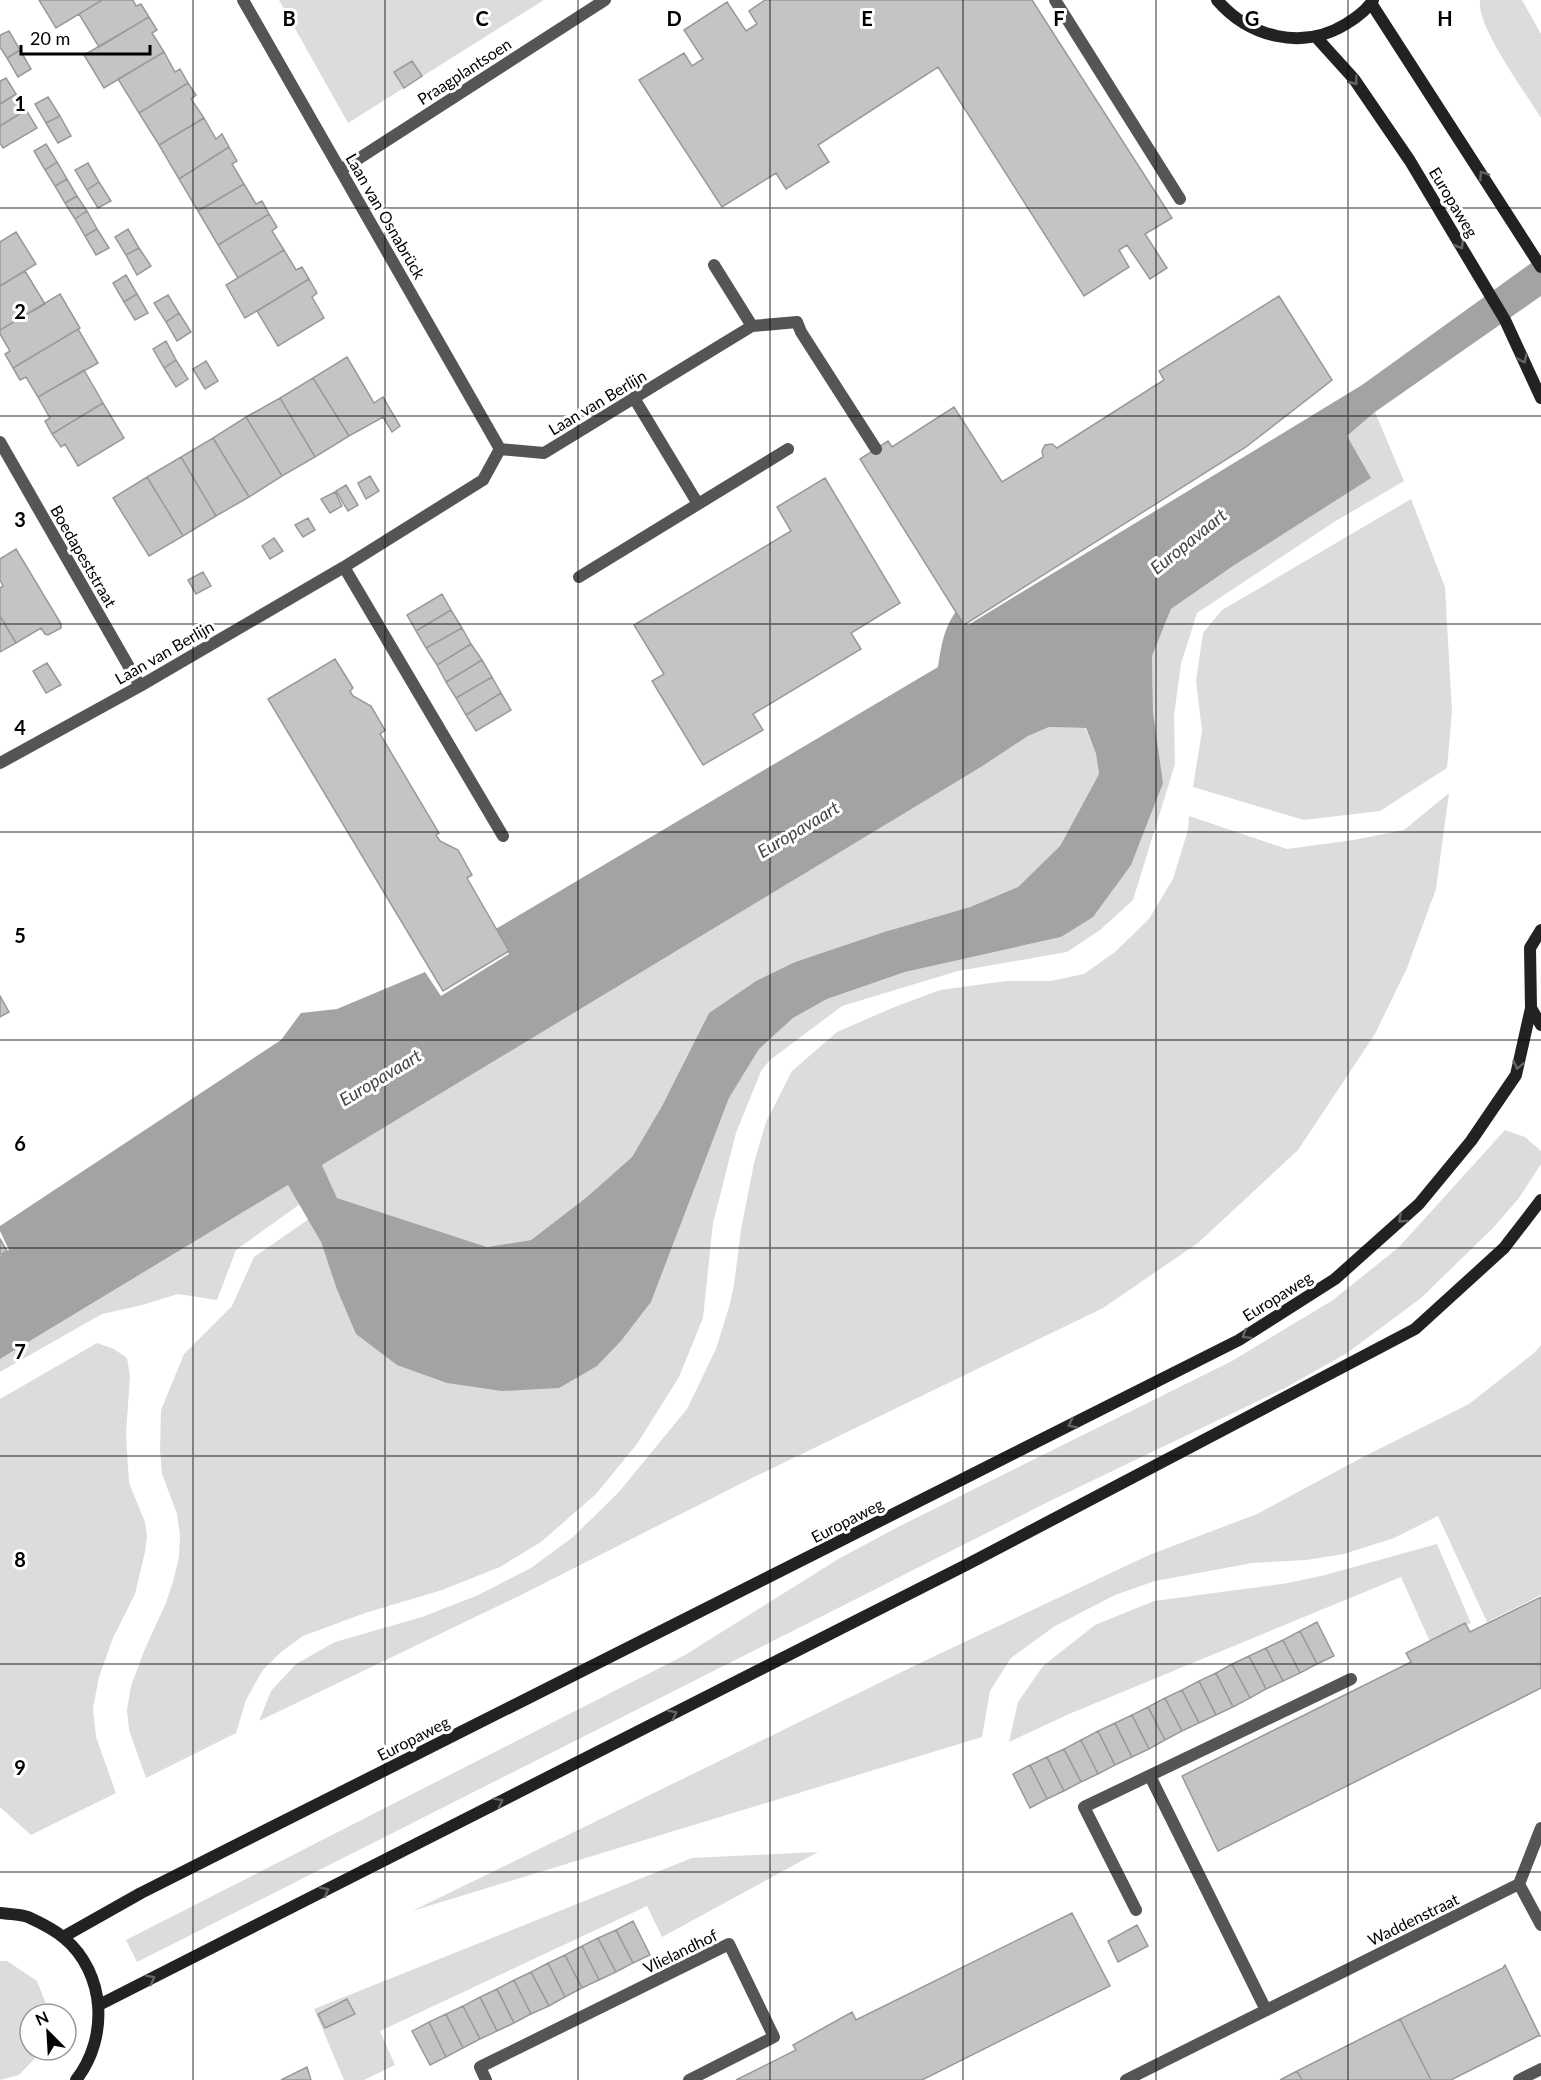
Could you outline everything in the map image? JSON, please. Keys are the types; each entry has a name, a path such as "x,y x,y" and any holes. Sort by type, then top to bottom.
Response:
{"main road":[{"path":"1217,0 1237,20 1262,33 1288,39 1316,37 1336,30 1355,18 1372,2 1539,263"},
{"name":"Europaweg","path":"1316,37 1354,79 1410,161 1505,320 1541,398"},
{"name":"Europaweg","path":"63,1937 141,1893 1248,1334 1335,1279 1419,1204 1472,1141 1516,1075 1531,1008 1530,948 1541,930"},
{"path":"1531,1008 1541,1025"},
{"path":"99,2005 968,1564 1415,1329 1504,1248 1541,1200"},
{"path":"0,1913 26,1916 63,1937 81,1956 93,1979 99,2005 98,2037 87,2066 76,2080"}],"street":[{"name":"Laan van Osnabrück","path":"243,0 500,449"},
{"name":"Praagplantsoen","path":"341,170 605,0"},
{"path":"1055,0 1180,199"},
{"path":"714,266 752,326"},
{"name":"Laan van Berlijn","path":"0,763 140,686 344,567 483,480 500,449 544,453 752,326 797,322 801,332 876,449"},
{"path":"634,398 698,504"},
{"name":"Boedapeststraat","path":"0,442 140,686"},
{"path":"579,577 788,449"},
{"path":"344,567 503,836"},
{"path":"1136,1910 1084,1807 1351,1679"},
{"path":"1150,1776 1266,2010"},
{"path":"1541,1828 1519,1884 1541,1925"},
{"name":"Waddenstraat","path":"1126,2080 1519,1884"},
{"name":"Vlielandhof","path":"486,2080 480,2067 729,1944 774,2037 689,2080"},
{"path":"1519,2080 1541,2069"}],"shaded area":[{"path":"279,0 544,0 348,123"},
{"path":"1480,0 1522,0 1541,34 1541,118 1494,42 1481,12"},
{"path":"1375,412 1404,481 1334,522 1197,613 1181,664 1174,715 1175,764 1133,900 1100,930 1067,952 958,971 842,1006 770,1060 761,1071 736,1133 713,1223 703,1318 679,1377 637,1444 596,1494 541,1542 500,1567 442,1590 365,1613 303,1636 281,1652 262,1671 246,1700 236,1733 146,1778 129,1730 127,1710 131,1686 173,1582 179,1557 180,1535 177,1514 162,1474 161,1410 184,1354 232,1306 254,1257 309,1219 321,1242 336,1287 597,1366 621,1341 651,1302 729,1098 759,1049 793,1018 827,999 905,972 1061,937 1153,713 1152,656 1171,609 1233,566 1370,478 1346,437"},
{"path":"1411,499 1445,587 1452,712 1447,768 1380,811 1304,820 1193,787 1202,731 1196,681 1203,633 1222,610"},
{"path":"1049,727 1085,728 1096,754 1099,774 1060,846 1018,887 970,907 884,932 795,962 756,981 709,1013 662,1106 632,1157 587,1197 531,1240 487,1247 337,1198 322,1165 981,767 1028,736"},
{"path":"1449,793 1436,889 1407,968 1375,1034 1298,1150 1198,1243 1103,1308 754,1477 519,1596 259,1721 271,1691 296,1664 335,1642 422,1617 476,1596 531,1568 573,1537 618,1493 687,1409 716,1349 734,1285 741,1230 754,1163 766,1122 792,1071 837,1032 940,990 1006,981 1051,981 1084,974 1115,952 1149,919 1173,879 1188,830 1189,816 1287,849 1404,830"},
{"path":"1505,1130 1525,1137 1541,1151 1541,1164 1519,1198 1493,1228 1421,1298 1347,1353 1285,1388 1050,1501 137,1962 126,1940 685,1655 840,1558 1232,1361 1333,1300 1399,1247"},
{"path":"288,1185 300,1204 236,1250 217,1300 178,1294 102,1314 0,1372 0,1359"},
{"path":"97,1343 114,1349 127,1358 130,1376 126,1433 129,1483 145,1522 147,1536 135,1594 113,1638 99,1677 93,1708 96,1737 116,1793 31,1835 0,1807 0,1399"},
{"path":"1541,1345 1541,1595 1487,1622 1438,1516 1394,1538 1344,1554 1306,1560 1252,1563 1155,1581 1115,1595 1055,1626 1011,1658 990,1691 982,1737 412,1911 918,1664 1149,1555 1257,1514 1469,1404"},
{"path":"1437,1544 1471,1623 1431,1644 1401,1577 1069,1714 1009,1742 1018,1702 1043,1666 1095,1625 1154,1601 1288,1583"},
{"path":"818,1852 662,1937 647,1906 380,2031 395,2065 364,2080 344,2080 314,2009 692,1858"},
{"path":"0,1961 7,1961 37,1981 45,2002 18,2002 18,2062 31,2062 19,2075 0,2080"}],"water":[{"name":"Europavaart","path":"1541,256 1541,296 1375,412 1347,436 1371,478 1233,566 1171,609 1152,656 1153,713 1163,783 1131,865 1093,917 1061,937 905,972 827,999 793,1018 759,1049 729,1098 651,1302 621,1341 597,1366 559,1388 502,1391 447,1383 397,1365 356,1334 336,1287 321,1242 288,1185 0,1359 0,1256 9,1250 0,1226 281,1040 301,1013 337,1009 425,972 441,996 509,954 494,930 938,667 946,629 958,609 968,625 1362,385","holes":["1049,727 1086,728 1096,754 1099,774 1060,846 1018,887 970,907 884,932 795,962 756,981 709,1013 662,1106 632,1157 587,1197 531,1240 487,1247 337,1198 322,1165 981,767 1028,736"]}],"building":[{"path":"39,0 102,0 56,28"},
{"path":"102,0 133,0 136,6 141,4 149,17 99,47 79,14"},
{"path":"765,0 1032,0 1172,218 1145,234 1167,268 1150,279 1127,245 1119,250 1129,267 1084,296 938,67 818,145 829,162 786,189 776,173 722,207 639,80 684,53 692,66 703,59 684,30 727,2 746,31 757,24 749,11"},
{"path":"149,17 157,30 152,33 164,52 104,88 84,55"},
{"path":"9,31 20,50 7,58 0,47 0,35"},
{"path":"20,50 31,69 18,77 7,58"},
{"path":"164,52 175,72 180,69 188,83 139,113 118,79"},
{"path":"412,61 422,76 404,88 394,72"},
{"path":"6,78 16,94 0,104 0,81"},
{"path":"188,83 196,95 191,99 204,118 159,145 139,113"},
{"path":"16,94 26,110 0,126 0,104"},
{"path":"48,97 60,116 46,123 35,104"},
{"path":"26,110 37,128 3,148 0,143 0,126"},
{"path":"60,116 71,136 58,143 46,123"},
{"path":"204,118 216,139 222,134 229,147 179,179 159,145"},
{"path":"46,144 57,162 45,170 34,151"},
{"path":"229,147 237,161 232,164 244,184 198,211 179,179"},
{"path":"57,162 67,179 55,186 45,170"},
{"path":"88,163 99,182 87,190 75,170"},
{"path":"67,179 77,196 65,203 55,186"},
{"path":"99,182 111,201 98,208 87,190"},
{"path":"244,184 256,204 262,201 269,214 218,245 198,211"},
{"path":"77,196 87,211 75,219 65,203"},
{"path":"87,211 97,229 85,236 75,219"},
{"path":"269,214 277,227 272,231 284,250 238,278 218,245"},
{"path":"97,229 109,248 96,255 85,236"},
{"path":"128,229 139,248 126,255 115,237"},
{"path":"16,232 36,264 0,286 0,242"},
{"path":"139,248 151,266 137,275 126,255"},
{"path":"284,250 296,270 302,267 309,279 245,318 226,285"},
{"path":"25,271 45,304 0,330 0,286"},
{"path":"126,275 137,294 124,302 113,283"},
{"path":"309,279 317,293 312,297 324,318 278,346 257,311"},
{"path":"60,294 80,328 13,368 5,354 10,351 0,330"},
{"path":"137,294 148,313 135,320 124,302"},
{"path":"168,295 179,313 166,322 154,303"},
{"path":"1279,296 1332,380 1246,447 964,625 860,459 888,441 892,447 954,407 1002,482 1043,457 1042,451 1045,445 1052,444 1057,448 1164,380 1159,371"},
{"path":"179,313 191,332 177,341 166,322"},
{"path":"78,329 98,363 38,397 26,377 20,380 13,368"},
{"path":"166,341 176,360 164,368 153,349"},
{"path":"347,357 374,403 383,397 400,426 392,432 383,417 349,436 313,378"},
{"path":"176,360 188,379 176,387 164,368"},
{"path":"206,361 218,381 205,389 193,369"},
{"path":"84,370 103,403 52,434 45,421 50,418 38,397"},
{"path":"313,378 349,436 315,457 280,398"},
{"path":"280,398 315,457 282,476 246,417"},
{"path":"103,403 124,438 78,466 65,444 61,447 52,434"},
{"path":"246,417 282,476 249,497 213,438"},
{"path":"213,438 249,497 216,516 181,457"},
{"path":"181,457 216,516 183,536 147,477"},
{"path":"370,476 379,491 366,499 358,483"},
{"path":"147,477 183,536 149,556 113,498"},
{"path":"825,478 900,603 851,633 861,649 753,714 763,730 703,765 652,681 664,674 634,625 791,531 777,507"},
{"path":"346,485 358,505 348,511 336,491"},
{"path":"335,492 342,506 330,513 321,499"},
{"path":"308,518 315,530 303,537 295,525"},
{"path":"274,538 283,551 270,559 262,546"},
{"path":"16,549 61,624 61,628 48,635 41,628 16,643 0,616 0,588 3,586 0,580 0,559"},
{"path":"203,572 211,586 196,594 188,580"},
{"path":"442,594 451,610 416,631 407,615"},
{"path":"451,610 462,628 426,648 416,631"},
{"path":"0,616 16,643 0,652"},
{"path":"462,628 471,644 437,665 426,648"},
{"path":"471,644 482,660 446,682 437,665"},
{"path":"335,659 353,688 350,691 353,696 371,706 385,730 380,734 439,833 436,835 440,841 458,850 472,875 467,878 509,951 443,991 268,699"},
{"path":"482,660 492,677 456,698 446,682"},
{"path":"47,663 61,685 46,693 33,671"},
{"path":"492,677 501,693 466,715 456,698"},
{"path":"501,693 511,710 476,731 466,715"},
{"path":"0,996 9,1012 0,1017"},
{"path":"0,1239 7,1251 0,1255"},
{"path":"1541,1597 1541,1688 1218,1851 1182,1776 1411,1662 1406,1653 1465,1623 1470,1632"},
{"path":"1317,1622 1334,1656 1317,1664 1300,1631"},
{"path":"1300,1631 1317,1664 1300,1673 1283,1640"},
{"path":"1283,1640 1300,1673 1283,1681 1266,1648"},
{"path":"1266,1648 1283,1681 1266,1689 1249,1656"},
{"path":"1249,1656 1266,1689 1250,1698 1232,1664"},
{"path":"1232,1664 1250,1698 1233,1707 1216,1673"},
{"path":"1216,1673 1233,1707 1216,1715 1199,1681"},
{"path":"1199,1681 1216,1715 1199,1723 1182,1690"},
{"path":"1182,1690 1199,1723 1182,1731 1165,1698"},
{"path":"1165,1698 1182,1731 1165,1740 1148,1707"},
{"path":"1148,1707 1165,1740 1149,1749 1132,1715"},
{"path":"1132,1715 1149,1749 1132,1757 1115,1723"},
{"path":"1115,1723 1132,1757 1115,1765 1098,1731"},
{"path":"1098,1731 1115,1765 1098,1774 1081,1740"},
{"path":"1081,1740 1098,1774 1081,1782 1064,1749"},
{"path":"1064,1749 1081,1782 1064,1791 1047,1757"},
{"path":"1047,1757 1064,1791 1047,1799 1030,1765"},
{"path":"1030,1765 1047,1799 1030,1808 1013,1774"},
{"path":"1072,1913 1110,1986 922,2080 736,2080 796,2050 793,2045 852,2012 856,2020"},
{"path":"633,1921 650,1955 633,1963 616,1930"},
{"path":"1137,1925 1148,1946 1118,1962 1108,1941"},
{"path":"616,1930 633,1963 616,1972 598,1938"},
{"path":"598,1938 616,1972 599,1980 582,1946"},
{"path":"582,1946 599,1980 582,1988 565,1955"},
{"path":"565,1955 582,1988 565,1997 548,1963"},
{"path":"548,1963 565,1997 549,2006 531,1972"},
{"path":"1505,1965 1540,2036 1451,2080 1431,2080 1400,2019"},
{"path":"531,1972 549,2006 531,2014 514,1980"},
{"path":"514,1980 531,2014 514,2023 497,1989"},
{"path":"497,1989 514,2023 497,2031 480,1997"},
{"path":"480,1997 497,2031 480,2039 463,2006"},
{"path":"347,1999 355,2014 325,2028 318,2014"},
{"path":"463,2006 480,2039 463,2048 446,2014"},
{"path":"446,2014 463,2048 446,2057 429,2022"},
{"path":"1400,2019 1431,2080 1302,2080 1297,2071"},
{"path":"429,2022 446,2057 430,2065 412,2031"},
{"path":"307,2067 311,2080 281,2080"},
{"path":"1297,2071 1302,2080 1280,2080"}]}
